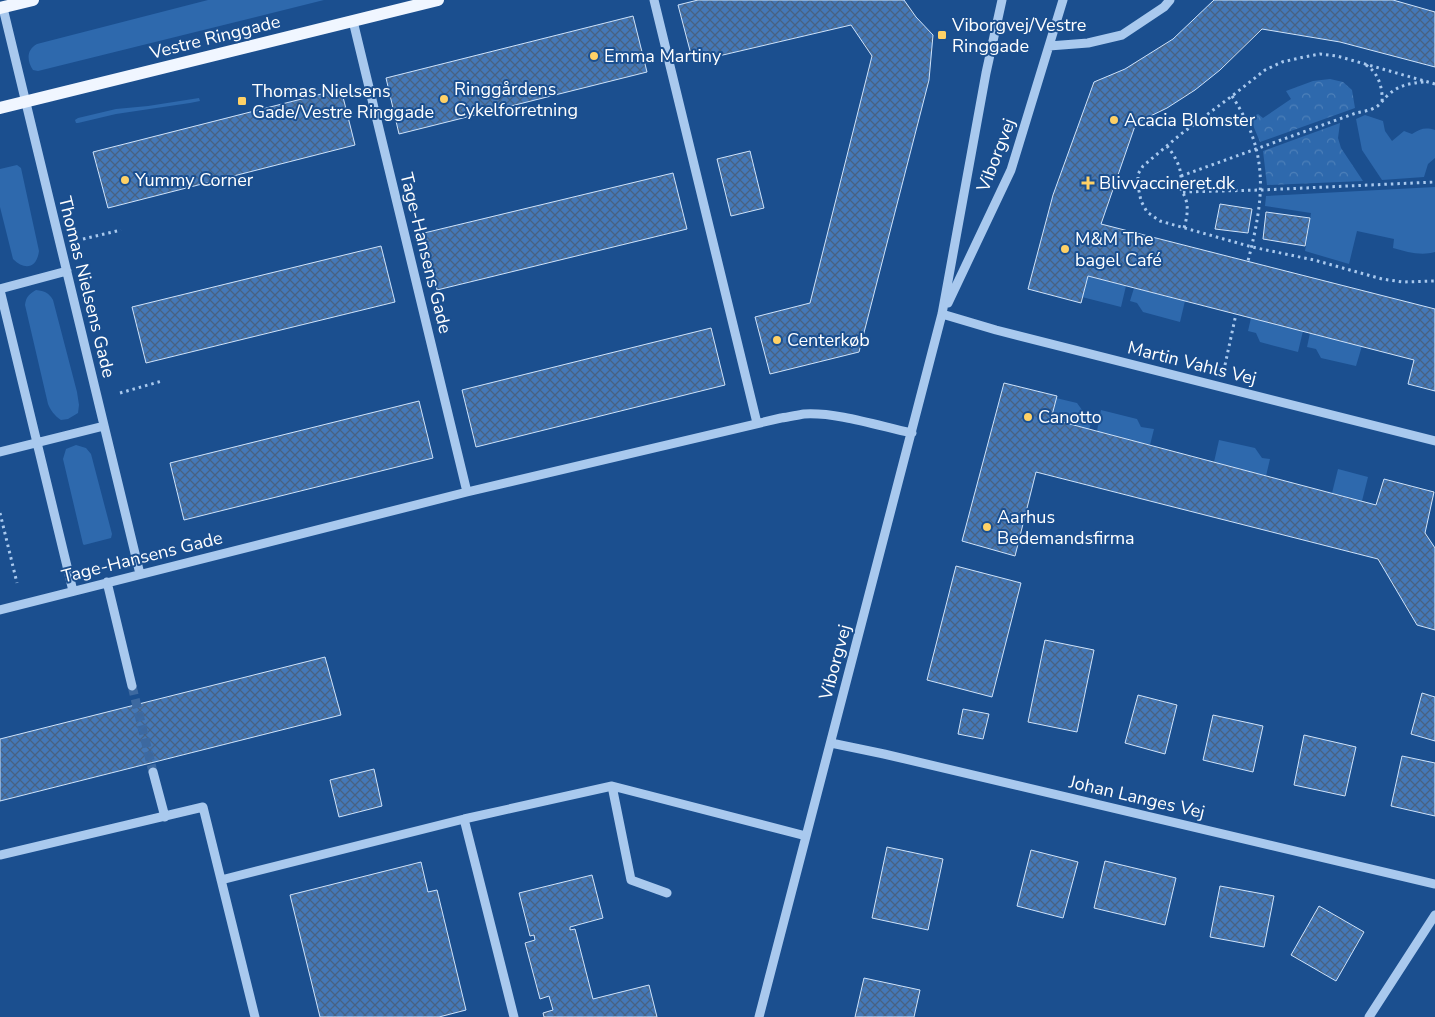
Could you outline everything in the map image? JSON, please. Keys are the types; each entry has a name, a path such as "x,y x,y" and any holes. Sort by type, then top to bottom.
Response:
{"main road":[{"path":"1,8 33,0"},
{"name":"Vestre Ringgade","path":"0,108 438,0"}],"street":[{"path":"654,0 757,423"},
{"name":"Viborgvej","path":"759,1017 942,314 986,73 1002,0"},
{"name":"Viborgvej","path":"942,314 1011,170 1063,0"},
{"path":"1049,46 1088,43 1122,35 1164,7 1170,0"},
{"name":"Thomas Nielsens Gade","path":"1,8 26,102 140,574"},
{"name":"Tage-Hansens Gade","path":"353,21 467,492"},
{"path":"67,271 0,289 73,591"},
{"name":"Martin Vahls Vej","path":"942,314 996,330 1435,441"},
{"name":"Tage-Hansens Gade","path":"0,610 467,492 797,415 821,415 844,418 912,433"},
{"path":"0,452 104,426"},
{"path":"107,582 132,686"},
{"name":"Johan Langes Vej","path":"831,742 1435,884"},
{"path":"153,772 165,817"},
{"path":"221,880 464,819 612,786 806,836"},
{"path":"612,786 631,880 667,893"},
{"path":"0,856 203,808 255,1017"},
{"path":"464,819 514,1017"},
{"path":"1369,1017 1435,915"}],"path":[{"path":"1435,84 1337,56 1320,54 1282,62 1265,70 1181,134 1143,166 1138,174 1141,201 1148,212 1160,221 1252,247 1314,260 1382,279 1402,282 1435,280"},
{"path":"1362,62 1369,66 1376,74 1381,85 1382,104"},
{"path":"1181,176 1356,113 1372,109 1382,104 1386,97 1401,86 1427,81"},
{"path":"1232,96 1246,118 1257,148 1261,176 1256,227 1248,261"},
{"path":"1166,146 1173,153 1181,176 1181,190 1188,208 1184,228"},
{"path":"1182,192 1435,182"},
{"path":"60,245 121,230"},
{"path":"1220,386 1236,314"},
{"path":"97,399 162,381"},
{"path":"0,513 22,604"}],"green space":[{"path":"208,0 324,0 38,71 33,70 30,63 29,52 37,44"},
{"path":"1330,79 1343,82 1352,90 1355,108 1260,142 1250,118 1258,114 1263,118 1291,99 1286,91 1313,81"},
{"path":"199,98 200,101 116,114 78,123 75,120 116,109"},
{"path":"1365,115 1383,121 1385,131 1392,141 1404,131 1412,134 1423,129 1435,130 1435,158 1428,164 1424,177 1382,180 1362,150 1356,119"},
{"path":"1340,123 1338,138 1341,148 1363,181 1267,185 1263,151"},
{"path":"17,165 21,168 39,251 36,261 30,266 17,263 13,259 0,207 0,169"},
{"path":"1435,187 1435,252 1419,254 1393,248 1394,239 1357,231 1349,264 1305,251 1311,213 1265,206 1266,196"},
{"path":"1088,276 1126,286 1121,307 1082,297"},
{"path":"1134,288 1185,301 1180,322 1143,312 1137,303 1130,301"},
{"path":"36,290 46,293 53,300 77,392 78,413 68,419 61,420 53,413 48,404 25,305 28,296"},
{"path":"1251,318 1303,331 1298,352 1260,342 1256,333 1248,331"},
{"path":"1310,333 1362,346 1356,366 1321,358 1316,349 1307,347"},
{"path":"1056,398 1077,403 1085,414 1093,416 1089,430 1051,419"},
{"path":"1101,410 1137,419 1141,427 1154,429 1150,445 1097,431"},
{"path":"1219,440 1255,448 1262,458 1270,459 1266,476 1214,462"},
{"path":"76,445 86,448 91,454 112,534 111,538 84,545 63,459 66,449"},
{"path":"1338,469 1368,477 1362,501 1332,493"}],"building":[{"path":"698,0 904,0 916,17 933,35 929,80 859,352 770,374 755,317 810,303 872,56 851,25 693,62 678,5"},
{"path":"1214,0 1393,0 1435,12 1435,67 1340,42 1262,29 1220,70 1195,90 1167,108 1136,123 1101,224 1435,309 1435,391 1408,384 1414,360 1088,276 1081,303 1028,289 1053,195 1094,82 1125,69 1173,39"},
{"path":"633,16 647,72 399,134 386,78"},
{"path":"341,89 355,145 108,208 93,152"},
{"path":"750,151 764,208 731,216 717,159"},
{"path":"673,173 687,229 437,290 424,233"},
{"path":"1220,204 1252,209 1248,233 1215,229"},
{"path":"1266,212 1310,218 1305,246 1263,239"},
{"path":"381,246 395,302 146,363 132,307"},
{"path":"711,328 725,385 476,447 462,390"},
{"path":"1004,383 1057,396 1051,419 1376,505 1384,479 1434,492 1425,533 1435,548 1435,630 1417,625 1378,559 1036,472 1015,556 962,541"},
{"path":"419,401 433,458 184,520 170,463"},
{"path":"956,566 1021,583 992,697 927,680"},
{"path":"1045,640 1094,650 1077,732 1028,722"},
{"path":"325,657 341,715 0,801 0,739"},
{"path":"1422,693 1435,697 1435,741 1411,734"},
{"path":"1138,695 1177,705 1165,754 1125,743"},
{"path":"963,709 989,714 983,739 958,734"},
{"path":"1213,715 1263,726 1253,772 1203,760"},
{"path":"1304,735 1356,747 1345,796 1294,785"},
{"path":"1402,756 1435,763 1435,816 1391,806"},
{"path":"374,769 382,806 339,817 330,780"},
{"path":"887,847 943,859 928,930 872,918"},
{"path":"1031,850 1078,862 1063,918 1017,906"},
{"path":"1105,861 1176,878 1165,925 1094,908"},
{"path":"421,862 428,892 437,890 466,1010 439,1017 320,1017 290,895"},
{"path":"592,875 603,918 570,927 570,930 575,929 593,999 649,985 657,1017 544,1017 543,1013 553,1010 549,996 540,999 525,943 535,940 534,935 530,936 519,893"},
{"path":"1220,886 1274,896 1264,947 1210,937"},
{"path":"1319,906 1364,932 1336,981 1291,955"},
{"path":"864,978 920,990 914,1017 855,1017"}],"tunnel":[{"path":"132,686 153,772"}],"place":[{"name":"Viborgvej/Vestre Ringgade","path":"942,35"},
{"name":"Emma Martiny","path":"594,56"},
{"name":"Ringgårdens Cykelforretning","path":"444,99"},
{"name":"Thomas Nielsens Gade/Vestre Ringgade","path":"242,101"},
{"name":"Acacia Blomster","path":"1114,120"},
{"name":"Yummy Corner","path":"125,180"},
{"name":"Blivvaccineret.dk","path":"1088,183"},
{"name":"M&M The bagel Café","path":"1065,249"},
{"name":"Centerkøb","path":"777,340"},
{"name":"Canotto","path":"1028,417"},
{"name":"Aarhus Bedemandsfirma","path":"987,527"}]}
